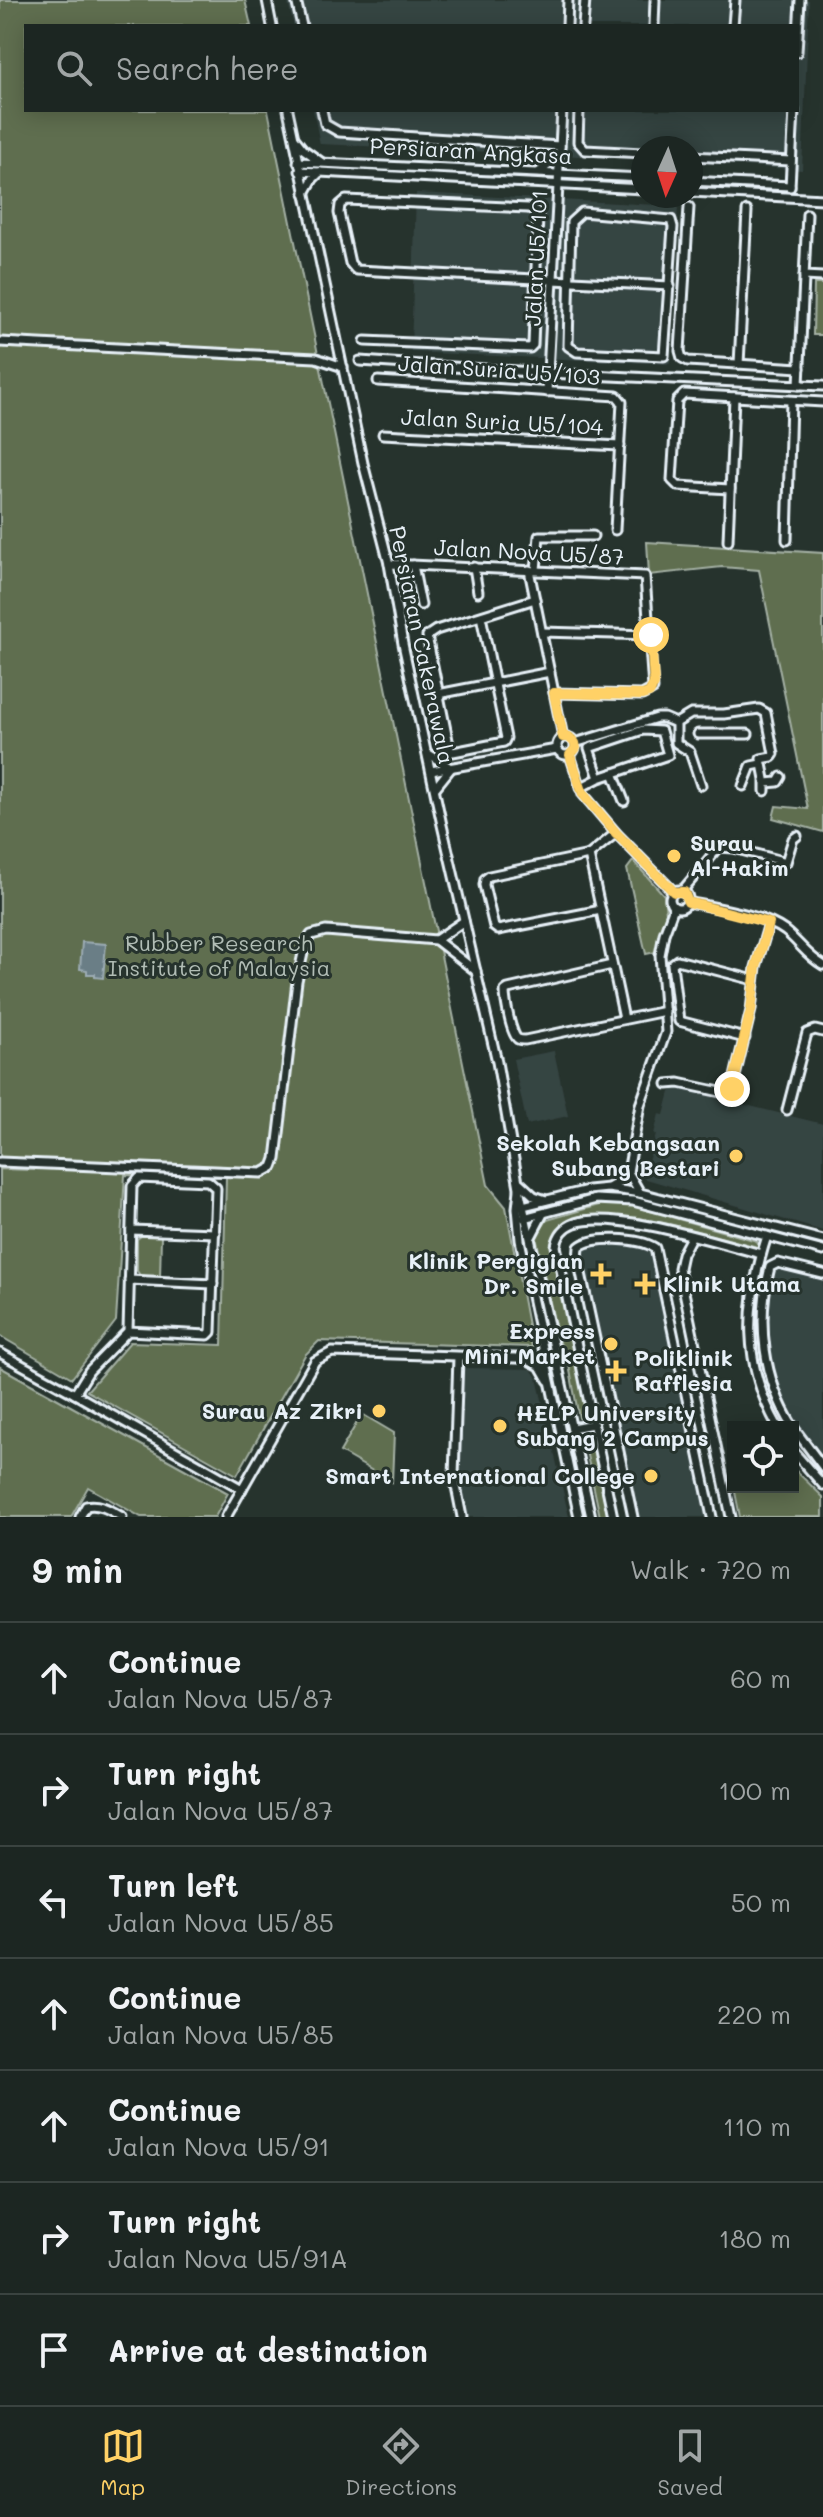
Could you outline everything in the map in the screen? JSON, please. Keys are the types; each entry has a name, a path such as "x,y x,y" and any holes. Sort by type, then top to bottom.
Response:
{"street":[{"path":"267,0 272,24"},
{"path":"296,0 302,24"},
{"path":"567,24 568,0"},
{"path":"583,24 585,0"},
{"path":"654,24 655,0"},
{"path":"733,24 735,0"},
{"path":"799,24 800,0"},
{"name":"Persiaran Cakerawala","path":"288,112 338,349 389,564 434,788 499,1071 519,1184 520,1240 579,1517"},
{"path":"322,112 325,124 339,132 560,149"},
{"name":"Jalan U5/101","path":"547,392 562,112"},
{"path":"579,112 578,142 585,150 631,152"},
{"path":"790,197 794,112"},
{"path":"293,137 321,163"},
{"path":"539,172 553,162 560,149"},
{"path":"560,149 564,164 576,174"},
{"path":"703,157 791,161"},
{"name":"Persiaran Angkasa","path":"298,162 631,177"},
{"name":"Persiaran Angkasa","path":"300,171 631,188"},
{"path":"305,193 320,172"},
{"path":"703,182 790,186"},
{"path":"539,183 550,187 557,200 574,186"},
{"path":"703,193 823,199"},
{"path":"365,341 524,349 533,345 535,279 538,216 533,209 346,200 340,205 339,213 352,268 411,272 535,279 553,280 568,280 670,286"},
{"path":"689,208 681,355 688,361 800,368"},
{"path":"739,364 747,211"},
{"path":"582,212 671,220 666,354 577,352 570,349 568,280 571,222 582,212"},
{"path":"799,385 807,214"},
{"path":"804,276 823,277"},
{"path":"0,342 316,358 343,367"},
{"path":"316,358 338,349"},
{"path":"360,361 823,386"},
{"name":"Jalan Suria U5/103","path":"378,381 617,396 622,402 620,446"},
{"path":"730,489 678,486 672,480 679,397 684,394 823,402"},
{"path":"728,541 734,397"},
{"path":"787,540 791,401"},
{"name":"Jalan Suria U5/104","path":"383,434 620,446"},
{"path":"615,530 620,446"},
{"path":"563,737 535,599 533,570 539,536 593,536"},
{"name":"Jalan Nova U5/87","path":"389,564 645,576 654,684 649,693 554,693"},
{"path":"413,565 421,605"},
{"path":"474,567 478,592"},
{"path":"481,616 506,738 504,742 456,752 450,750 427,636 436,630 535,599"},
{"path":"542,632 651,635"},
{"path":"438,694 550,672"},
{"path":"575,743 657,718 676,723 691,714 724,714 759,709 766,713 774,754 761,759 765,787 776,783 781,777"},
{"path":"723,734 724,714"},
{"path":"676,723 676,743 690,752 701,785"},
{"path":"579,784 597,774 613,773 668,755 661,731 643,730 589,748 597,774"},
{"path":"698,734 748,734"},
{"path":"563,737 569,737 575,743 576,748 570,755 561,754 557,749 557,743 563,737"},
{"path":"431,771 557,749"},
{"path":"427,753 451,768"},
{"path":"570,755 579,784 616,833 678,892 686,894 688,902"},
{"path":"743,786 751,766 761,764"},
{"path":"434,788 451,768"},
{"path":"613,773 624,801"},
{"path":"601,910 498,930 494,927 485,879 589,855 616,833"},
{"path":"674,907 670,900 719,847 786,862 793,839 797,836"},
{"path":"589,855 624,1019"},
{"path":"674,907 682,908 688,902"},
{"path":"688,902 783,929 810,958 823,965"},
{"path":"608,1188 622,1180 628,1172 640,1105 666,1032 660,955 674,907"},
{"path":"436,940 464,921"},
{"path":"667,1084 679,1083 728,1093 732,1089 769,923"},
{"path":"0,1162 268,1171 276,1159 297,981 308,938 326,931 436,940 476,971"},
{"path":"745,1038 679,1021 673,962 677,960 754,980"},
{"path":"612,965 511,986 505,991 505,998 514,1035 521,1040 665,1011"},
{"path":"787,1110 807,1033 815,1030 823,1032"},
{"path":"628,1172 640,1193"},
{"path":"75,1394 89,1371 128,1331 132,1186 135,1181 139,1178 213,1183 216,1188 210,1334 128,1331"},
{"path":"519,1184 534,1196 547,1201"},
{"path":"521,1207 608,1188 640,1193 823,1240"},
{"path":"522,1218 596,1199 614,1198 823,1251"},
{"path":"530,1238 543,1214"},
{"name":"Persiaran Cakerawala","path":"522,1218 530,1238 591,1517"},
{"path":"631,1506 612,1514 556,1246 557,1238 575,1223 604,1221 644,1225 761,1254"},
{"path":"131,1230 215,1233"},
{"path":"767,1236 761,1254 751,1321 751,1356 765,1403 775,1421"},
{"path":"691,1237 679,1268 731,1517"},
{"path":"633,1517 578,1259 579,1247 591,1240 612,1239 652,1246 672,1319 712,1517"},
{"path":"790,1421 771,1380 765,1355 763,1306 770,1267 778,1263 823,1274"},
{"path":"129,1280 213,1284"},
{"path":"524,1359 538,1353 541,1335"},
{"path":"576,1339 594,1336"},
{"path":"226,1517 315,1361 321,1356 332,1352 524,1359 557,1357"},
{"path":"0,1353 242,1489"},
{"path":"458,1357 454,1476 462,1517"},
{"path":"524,1359 540,1366 553,1389"},
{"path":"689,1405 707,1401"},
{"path":"572,1428 593,1424"},
{"path":"799,1444 823,1467"},
{"path":"799,1458 823,1485"},
{"path":"723,1476 727,1475"},
{"path":"80,1517 86,1506 99,1505 122,1517"}],"shaded area":[{"path":"287,0 809,0 802,170 703,163 703,136 631,136 631,158 320,144 313,112 799,112 799,24 293,24"},
{"path":"416,193 631,204 631,208 678,208 670,364 411,352"},
{"path":"554,1051 568,1116 527,1125 513,1059"},
{"name":"Sekolah Kebangsaan Subang Bestari","path":"677,1088 823,1124 823,1231 643,1178 659,1114 664,1115 670,1092"},
{"path":"612,1244 649,1249 708,1517 637,1517 582,1259 583,1251 588,1246"},
{"path":"778,1267 823,1279 823,1461 799,1428 799,1421 794,1421 790,1415 775,1379 768,1347 767,1306 773,1270"},
{"name":"HELP University Subang 2 Campus","path":"455,1368 531,1369 537,1378 569,1517 456,1517 450,1474"}],"green space":[{"name":"Rubber Research Institute of Malaysia","path":"0,0 245,0 251,24 24,24 24,112 268,112 488,1185 506,1207 532,1347 319,1341 305,1355 237,1475 87,1391 130,1342 222,1345 226,1177 125,1175 116,1321 72,1378 0,1336 0,1169 35,1170 0,1161"},
{"path":"814,284 823,284 823,335 813,335"},
{"path":"647,542 823,553 823,832 773,818 776,806 808,809 759,570 722,567 649,575"},
{"path":"633,861 664,895 666,913 656,952 646,954 627,869"},
{"path":"609,1202 757,1241 759,1246 660,1222 621,1216 593,1217 561,1226 551,1244 589,1418 586,1420 579,1418 569,1365 557,1335 536,1237 547,1220"},
{"path":"651,1202 823,1244 823,1247"},
{"path":"141,1236 161,1236 160,1278 142,1278 137,1271 137,1239"},
{"path":"0,1367 228,1493 215,1517 141,1517 88,1487 71,1517 0,1517"},
{"path":"362,1414 394,1433 392,1482 340,1452"},
{"path":"588,1437 591,1439 608,1517 600,1517 584,1441"},
{"path":"799,1474 823,1497 823,1517 740,1517 735,1493 799,1493"}],"water":[{"path":"82,942 106,944 103,978 80,969"}],"place":[{"name":"Surau Al-Hakim","path":"674,856"},
{"name":"Sekolah Kebangsaan Subang Bestari","path":"736,1156"},
{"name":"Klinik Pergigian Dr. Smile","path":"601,1274"},
{"name":"Klinik Utama","path":"645,1284"},
{"name":"Express Mini Market","path":"611,1344"},
{"name":"Poliklinik Rafflesia","path":"616,1371"},
{"name":"Surau Az Zikri","path":"379,1411"},
{"name":"HELP University Subang 2 Campus","path":"500,1426"},
{"name":"Smart International College","path":"651,1476"}],"route":[{"path":"651,635 654,684 649,693 554,693 563,737 569,737 575,743 576,748 570,755 579,786 616,833 674,892 684,892 688,902 769,923 756,967 751,1010 732,1089"}]}
